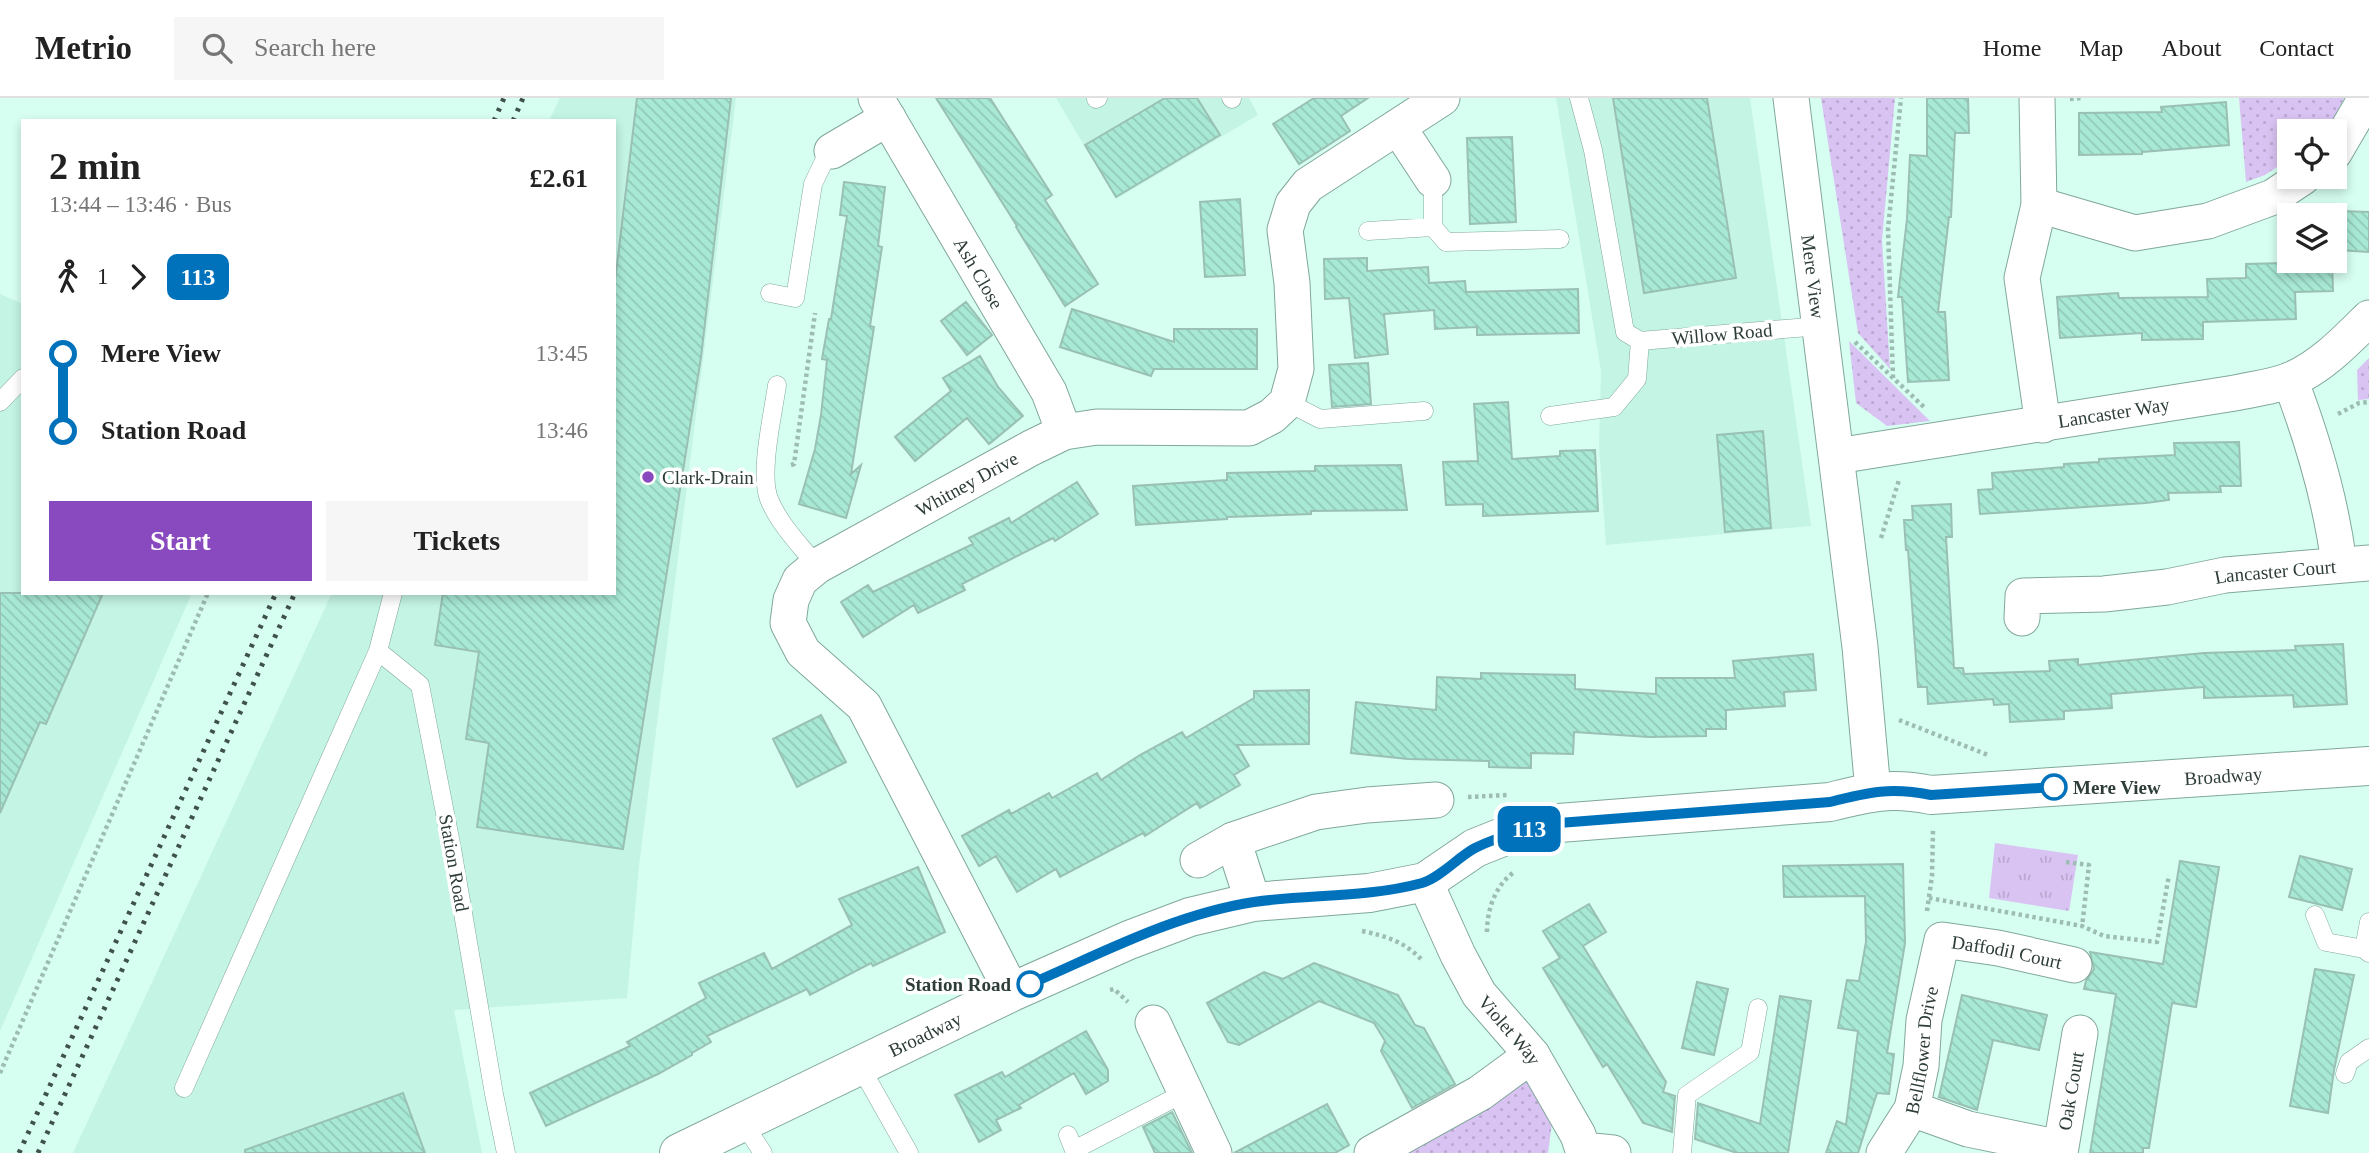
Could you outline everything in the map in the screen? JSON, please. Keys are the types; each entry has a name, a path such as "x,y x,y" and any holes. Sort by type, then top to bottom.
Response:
{"main road":[{"name":"Broadway","path":"679,1153 1012,992 1129,940 1190,917 1253,902 1369,893 1425,882 1475,848 1515,832 1546,824 1830,802 1873,791 1931,795 2369,766"}],"street":[{"path":"1287,402 1296,369 1292,283 1285,230 1293,204 1307,185 1442,98"},
{"name":"Mere View","path":"1791,98 1834,330 1837,456 1860,647 1873,791"},
{"path":"2037,98 2039,205 2022,278 2043,425"},
{"path":"2347,131 2367,98"},
{"name":"Ash Close","path":"832,151 882,108 1049,392 1064,432"},
{"path":"1398,127 1433,180"},
{"path":"2039,205 2135,233 2208,220 2273,197 2285,189"},
{"name":"Lancaster Way","path":"1837,456 2235,393 2290,380 2342,345 2369,318"},
{"name":"Lancaster Court","path":"2020,597 2104,594 2167,587 2225,575 2354,564 2334,518 2309,429 2290,380"},
{"name":"Whitney Drive","path":"1012,992 864,706 803,652 788,623 791,600 800,580 817,566 1064,432 1097,427 1248,428 1272,416 1287,402"},
{"path":"1198,860 1233,841 1316,813 1367,805 1436,800"},
{"path":"1233,841 1253,902"},
{"name":"Violet Way","path":"1425,882 1479,994 1532,1055 1578,1135 1593,1152"},
{"name":"Daffodil Court","path":"1942,940 1998,948 2074,965"},
{"name":"Bellflower Drive","path":"1884,1153 1912,1109 1921,1066 1924,1020 1942,940"},
{"path":"1153,1023 1214,1153"},
{"name":"Oak Court","path":"1912,1109 1968,1129 2060,1151 2080,1033"},
{"path":"1372,1153 1480,1093 1532,1055"}],"lane":[{"path":"1550,416 1615,407 1637,379 1632,337 1593,150 1579,98"},
{"path":"770,293 795,298 813,184 832,151"},
{"path":"1433,180 1433,227 1447,242 1560,239"},
{"path":"1368,231 1433,227"},
{"name":"Willow Road","path":"1632,337 1834,330"},
{"path":"0,402 21,379"},
{"path":"777,385 765,479 769,498 782,522 817,566"},
{"path":"1287,402 1320,419 1424,411"},
{"path":"184,1088 378,652 392,595"},
{"name":"Station Road","path":"378,652 420,685 506,1153"},
{"path":"2315,915 2326,942 2366,951 2369,922"},
{"path":"1682,1153 1687,1095 1750,1052 1758,1008"},
{"path":"2345,1074 2350,1062 2369,1048"},
{"path":"860,1066 909,1153"},
{"path":"1068,1135 1074,1150 1186,1092"},
{"path":"742,1121 763,1153"}],"path":[{"path":"1893,378 1888,229 1901,98"},
{"path":"765,479 794,464 817,299"},
{"path":"1834,330 1893,378 1956,438"},
{"path":"1878,548 1910,446"},
{"path":"0,1073 207,595"},
{"path":"1932,821 1934,838 1924,938 1942,940"},
{"path":"2066,862 2089,865 2082,926 2074,965"},
{"path":"1929,898 2082,926 2104,936 2157,942 2169,875"},
{"path":"1349,929 1377,934 1406,945 1424,963"},
{"path":"1116,982 1103,990 1114,989 1153,1023"}],"shaded area":[{"path":"560,98 736,98 639,866 627,998 454,1010 482,1153 73,1153 331,595 616,595 616,119 550,119"},
{"path":"1056,98 1249,98 1258,115 1116,199"},
{"path":"1556,98 1750,98 1811,526 1606,545 1599,447 1601,371"},
{"path":"0,294 21,303 21,595 191,595 0,1031"}],"green space":[{"path":"1821,98 1895,98 1882,240 1890,369 1858,333"},
{"path":"2239,98 2344,98 2333,119 2277,119 2277,167 2246,182"},
{"path":"1849,341 1930,421 1887,426 1856,403"},
{"path":"2369,358 2369,399 2358,400 2357,370"},
{"path":"1995,843 2078,855 2069,911 1989,898"},
{"path":"1530,1076 1552,1123 1548,1153 1395,1153"}],"building":[{"path":"637,98 731,98 701,357 623,849 477,827 489,743 466,739 479,652 435,645 443,595 616,595 616,273"},
{"path":"936,98 990,98 1052,195 1045,200 1098,284 1065,306"},
{"path":"1165,98 1197,98 1220,135 1116,197 1085,145"},
{"path":"1314,98 1368,98 1341,116 1350,131 1299,164 1273,124"},
{"path":"1613,98 1707,98 1736,278 1644,293"},
{"path":"1927,98 1968,98 1969,133 1955,133 1951,217 1938,312 1945,312 1949,380 1908,382 1902,297 1898,297 1907,219 1910,155 1927,156"},
{"path":"2226,102 2229,145 2142,154 2079,155 2079,113 2162,112 2161,107"},
{"path":"1512,137 1516,222 1470,224 1467,138"},
{"path":"844,182 885,187 878,246 882,247 870,326 874,327 851,474 861,465 846,518 799,504 815,449 821,415 827,360 822,359 847,216 840,215"},
{"path":"1240,199 1245,275 1205,277 1200,202"},
{"path":"2347,211 2369,212 2369,252 2347,251"},
{"path":"1367,258 1367,271 1428,267 1429,283 1465,281 1466,292 1578,289 1579,333 1477,335 1477,327 1435,329 1434,310 1384,314 1388,354 1355,358 1349,298 1325,299 1324,259"},
{"path":"2277,263 2277,273 2332,273 2333,291 2295,292 2296,319 2203,322 2203,339 2142,340 2142,333 2060,338 2057,297 2118,293 2119,298 2208,297 2207,279 2246,278 2246,264"},
{"path":"966,302 992,335 967,355 941,321"},
{"path":"1072,309 1174,342 1174,329 1257,329 1257,369 1154,369 1151,376 1060,347"},
{"path":"980,356 998,387 1023,416 989,444 967,418 915,461 895,437 951,391 943,378"},
{"path":"1368,363 1371,404 1332,407 1329,365"},
{"path":"1508,402 1512,459 1560,456 1560,451 1595,450 1598,511 1483,516 1483,504 1446,505 1443,462 1478,461 1474,404"},
{"path":"1763,431 1771,528 1725,532 1717,435"},
{"path":"2239,442 2241,486 2220,486 2221,492 2168,493 2169,500 2146,503 1980,514 1978,490 1993,489 1992,473 2064,467 2064,464 2099,462 2099,459 2175,455 2174,443"},
{"path":"1401,465 1407,510 1311,511 1311,514 1227,517 1136,525 1133,486 1227,480 1227,473 1315,471 1315,466"},
{"path":"1077,482 1098,514 1055,541 1053,538 962,584 965,590 918,613 914,605 863,637 841,602 868,585 873,592 973,544 969,538 1009,518 1011,523"},
{"path":"1951,504 1952,537 1946,537 1954,668 1963,668 1964,674 2050,671 2049,661 2078,659 2078,665 2204,653 2296,650 2295,646 2343,644 2347,704 2294,707 2293,695 2204,698 2204,687 2111,694 2112,708 2064,711 2064,719 2010,722 2009,704 1994,705 1993,699 1928,704 1927,687 1918,687 1904,520 1913,520 1912,506"},
{"path":"0,593 102,595 46,724 40,722 0,813"},
{"path":"1813,654 1816,690 1784,692 1785,706 1726,710 1726,729 1706,729 1706,736 1649,737 1574,732 1573,754 1531,753 1531,768 1489,767 1489,761 1408,759 1351,753 1356,702 1436,710 1437,677 1481,679 1481,673 1575,675 1575,689 1656,694 1656,678 1735,678 1733,661"},
{"path":"1309,690 1309,744 1237,745 1249,766 1234,775 1240,785 1200,808 1197,803 1145,836 1143,833 1060,877 1056,869 1017,892 996,856 979,866 962,836 1009,810 1011,814 1049,793 1052,798 1097,773 1101,780 1182,732 1186,738 1254,698 1254,691"},
{"path":"821,715 846,762 797,787 773,739"},
{"path":"2300,856 2352,869 2342,910 2289,897"},
{"path":"2180,861 2219,867 2196,1007 2172,1003 2149,1148 2143,1148 2143,1153 2090,1153 2116,994 2084,989 2094,969 2090,952 2163,964"},
{"path":"1903,864 1905,943 1887,1053 1894,1054 1889,1094 1877,1093 1858,1153 1826,1153 1837,1121 1846,1125 1858,1031 1838,1028 1847,980 1859,981 1866,942 1865,896 1784,897 1783,866"},
{"path":"918,867 945,932 873,966 871,963 810,995 807,989 707,1036 711,1042 692,1055 658,1074 546,1126 530,1093 630,1046 627,1042 706,998 699,983 764,953 772,969 852,925 839,899"},
{"path":"1589,904 1606,932 1583,946 1666,1082 1663,1092 1675,1096 1672,1132 1643,1123 1607,1064 1603,1067 1543,968 1560,958 1543,931"},
{"path":"1314,963 1398,995 1415,1025 1424,1028 1455,1084 1412,1108 1381,1051 1385,1041 1374,1023 1319,1001 1239,1045 1228,1042 1207,1003 1264,972 1283,979"},
{"path":"2315,969 2354,975 2328,1113 2290,1106"},
{"path":"1697,982 1728,989 1714,1055 1682,1048"},
{"path":"1962,995 2047,1015 2039,1050 1993,1040 1977,1110 1939,1097"},
{"path":"1780,996 1811,1001 1788,1153 1737,1153 1695,1139 1698,1103 1760,1124"},
{"path":"1086,1031 1108,1070 1108,1081 1086,1094 1074,1073 1019,1105 1021,1108 996,1120 1001,1130 979,1142 955,1095 1002,1072 1005,1077"},
{"path":"403,1093 425,1153 245,1153 245,1150"},
{"path":"1327,1104 1349,1145 1335,1153 1234,1153"},
{"path":"1172,1112 1192,1153 1155,1153 1143,1127"}],"railway":[{"path":"495,119 504,98"},
{"path":"514,119 523,98"},
{"path":"19,1153 275,595"},
{"path":"38,1153 294,595"}],"bus line":[{"name":"113","path":"1030,984 1129,940 1190,917 1253,902 1369,893 1425,882 1475,848 1515,832 1546,824 1830,802 1873,791 1931,795 2054,787"}],"place":[{"name":"Clark-Drain","path":"648,477"},
{"name":"Mere View","path":"2054,787"},
{"name":"Station Road","path":"1030,984"}]}
